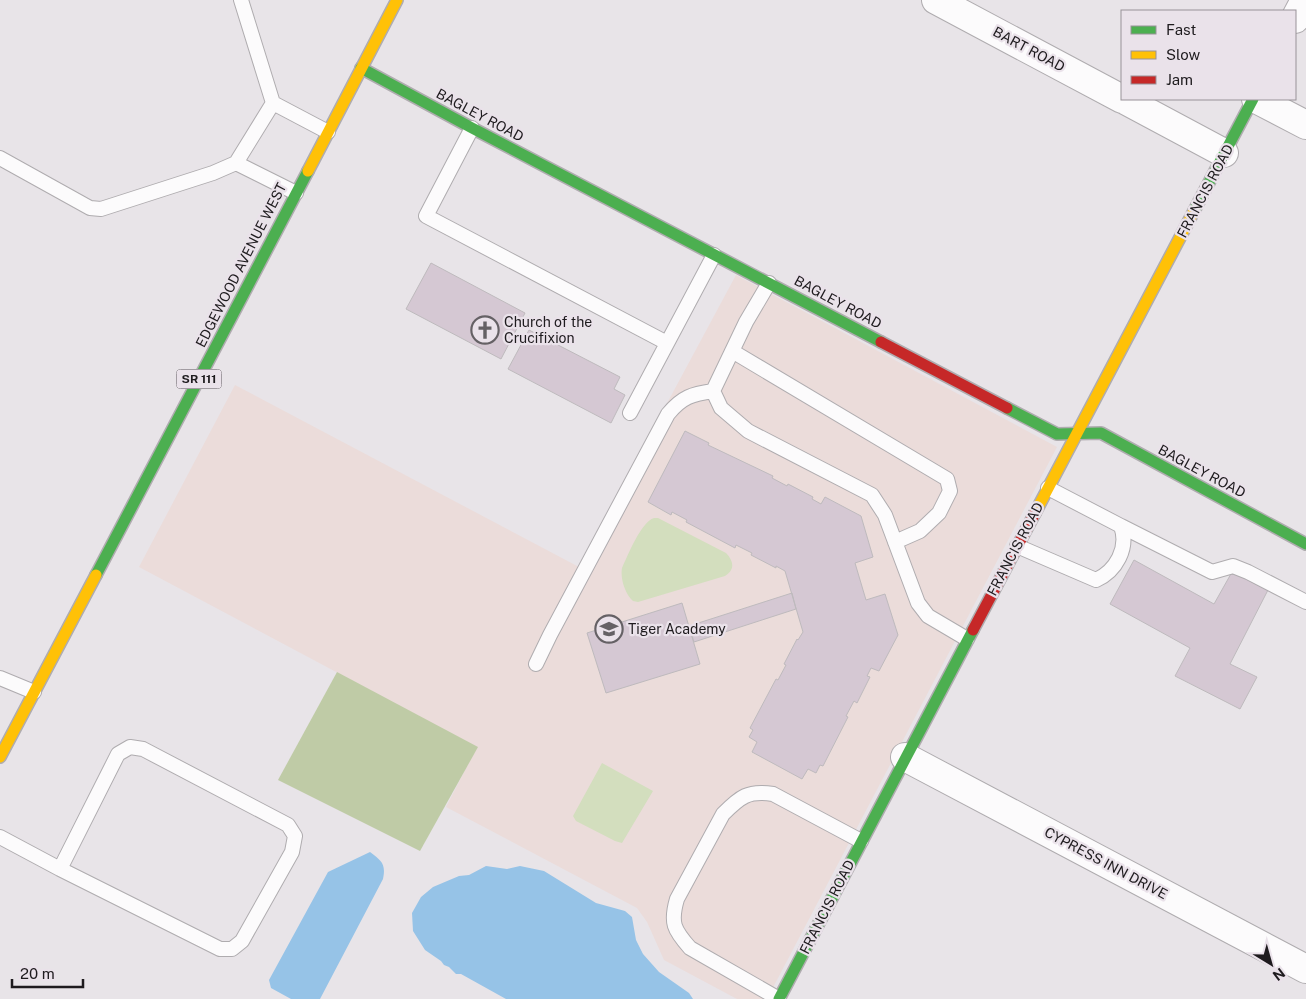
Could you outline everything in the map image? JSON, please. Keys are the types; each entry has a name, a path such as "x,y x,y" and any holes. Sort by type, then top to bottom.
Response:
{"street":[{"name":"EDGEWOOD AVENUE WEST","path":"0,757 397,0"},
{"name":"BART ROAD","path":"936,0 1121,98"},
{"path":"1296,17 1305,0"},
{"name":"BAGLEY ROAD","path":"361,68 472,128 1058,434 1101,433 1306,544"},
{"name":"BART ROAD","path":"1124,100 1224,153"},
{"name":"FRANCIS ROAD","path":"779,999 1224,153 1254,100"},
{"path":"1257,100 1306,125"},
{"name":"CYPRESS INN DRIVE","path":"905,757 1306,969"}],"lane":[{"path":"241,0 273,103 328,132"},
{"path":"0,158 90,208 101,210 213,173 236,163 273,103"},
{"path":"472,128 426,216 667,343"},
{"path":"236,163 296,193"},
{"path":"630,413 714,254"},
{"path":"769,283 746,322 714,391 721,408 748,431 872,495 885,515 918,603 928,616 967,639"},
{"path":"732,351 947,479 950,492 939,513 920,531 895,542"},
{"path":"536,664 550,634 668,414 675,405 686,397 714,391"},
{"path":"1048,488 1212,572 1233,566 1306,602"},
{"path":"1017,546 1096,580 1105,576 1111,570 1121,553 1124,534 1121,526"},
{"path":"0,678 34,692"},
{"path":"0,837 60,869 220,948 232,949 242,941 292,852 295,836 288,826 142,748 130,747 118,754 60,869"},
{"path":"779,999 690,948 674,925 673,912 677,899 723,814 746,794 758,792 773,794 861,841"}],"shaded area":[{"name":"Tiger Academy","path":"736,275 1057,447 767,999 737,999 664,960 647,922 637,908 446,807 477,747 139,567 235,385 579,567"}],"green space":[{"path":"654,518 658,518 726,553 732,562 732,568 728,574 638,602 633,601 624,586 622,568 640,532"},
{"path":"337,672 478,747 420,851 278,780"},
{"path":"602,763 653,791 622,843 576,821 573,816"}],"water":[{"path":"370,852 382,863 384,870 383,879 320,999 291,999 271,988 269,980 328,872"},
{"path":"486,866 507,869 520,866 544,871 596,903 625,911 632,917 636,940 643,954 659,972 689,993 693,999 506,999 461,974 456,974 425,950 413,931 412,913 421,897 433,887 459,876 469,875"}],"building":[{"path":"431,263 525,313 501,359 406,309"},
{"path":"529,330 620,377 614,389 625,395 611,423 508,369"},
{"path":"685,431 709,443 708,445 773,476 772,478 787,486 788,484 813,497 812,499 821,504 825,497 861,516 873,557 855,563 866,600 885,594 898,635 879,671 871,668 867,676 870,677 857,703 854,701 846,716 848,717 823,766 820,765 816,773 808,769 802,779 752,752 757,742 749,737 753,730 750,728 776,679 778,680 786,665 784,664 797,639 803,632 785,571 751,555 752,553 736,545 735,548 686,522 687,520 672,512 671,515 648,502"},
{"path":"1134,560 1214,604 1232,572 1268,590 1230,664 1257,677 1240,709 1175,676 1190,648 1110,604"},
{"path":"792,593 796,609 694,642 689,626"},
{"path":"682,603 700,664 606,693 587,633"}],"traffic: fast":[{"path":"361,68 881,342"},
{"path":"1194,211 1252,100"},
{"path":"96,575 308,171"},
{"path":"1007,408 1057,434 1101,433 1306,544"},
{"path":"779,999 973,630"}],"traffic: slow":[{"path":"308,171 397,0"},
{"path":"1035,513 1194,211"},
{"path":"0,757 96,575"}],"traffic: jam":[{"path":"881,342 1007,408"},
{"path":"973,630 1035,513"}],"place":[{"name":"Church of the Crucifixion","path":"485,330"},
{"name":"Tiger Academy","path":"609,629"}]}
